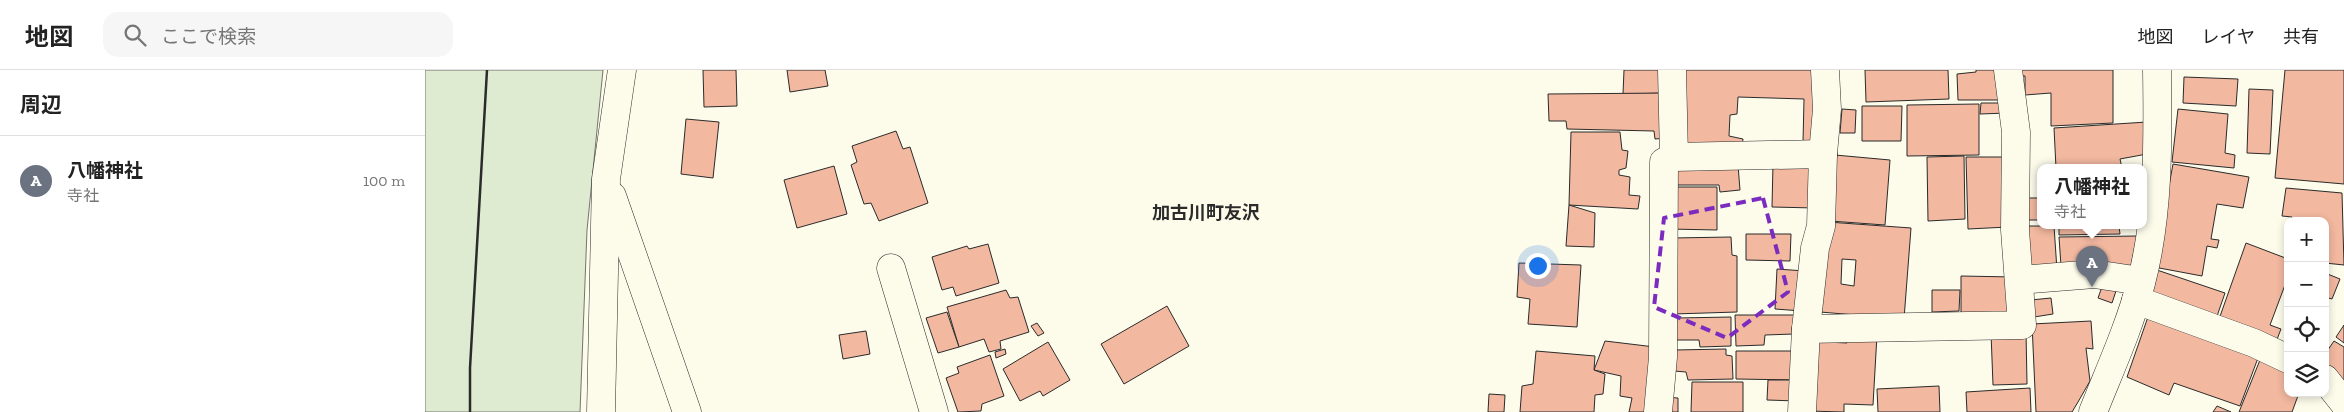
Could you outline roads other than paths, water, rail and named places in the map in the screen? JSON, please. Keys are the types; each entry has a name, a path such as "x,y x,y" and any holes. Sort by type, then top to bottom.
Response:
{"street":[{"path":"601,412 606,179 622,70"},
{"path":"1672,70 1674,157"},
{"path":"1802,412 1806,329 1815,248 1821,226 1823,154 1827,109 1825,70"},
{"path":"1806,329 2022,325 2015,230 2016,132 2008,70"},
{"path":"2093,412 2130,320 2139,291 2153,216 2158,154 2157,70"},
{"path":"1658,412 1663,357 1664,162 1674,157 1823,154"},
{"path":"606,179 687,412"},
{"path":"891,268 935,412"},
{"path":"2020,280 2094,274 2139,291 2284,357"},
{"path":"2329,385 2344,403"}],"place":[{"name":"八幡神社","path":"2092,287"}],"district":[{"name":"加古川町友沢","path":"1206,213"}]}
